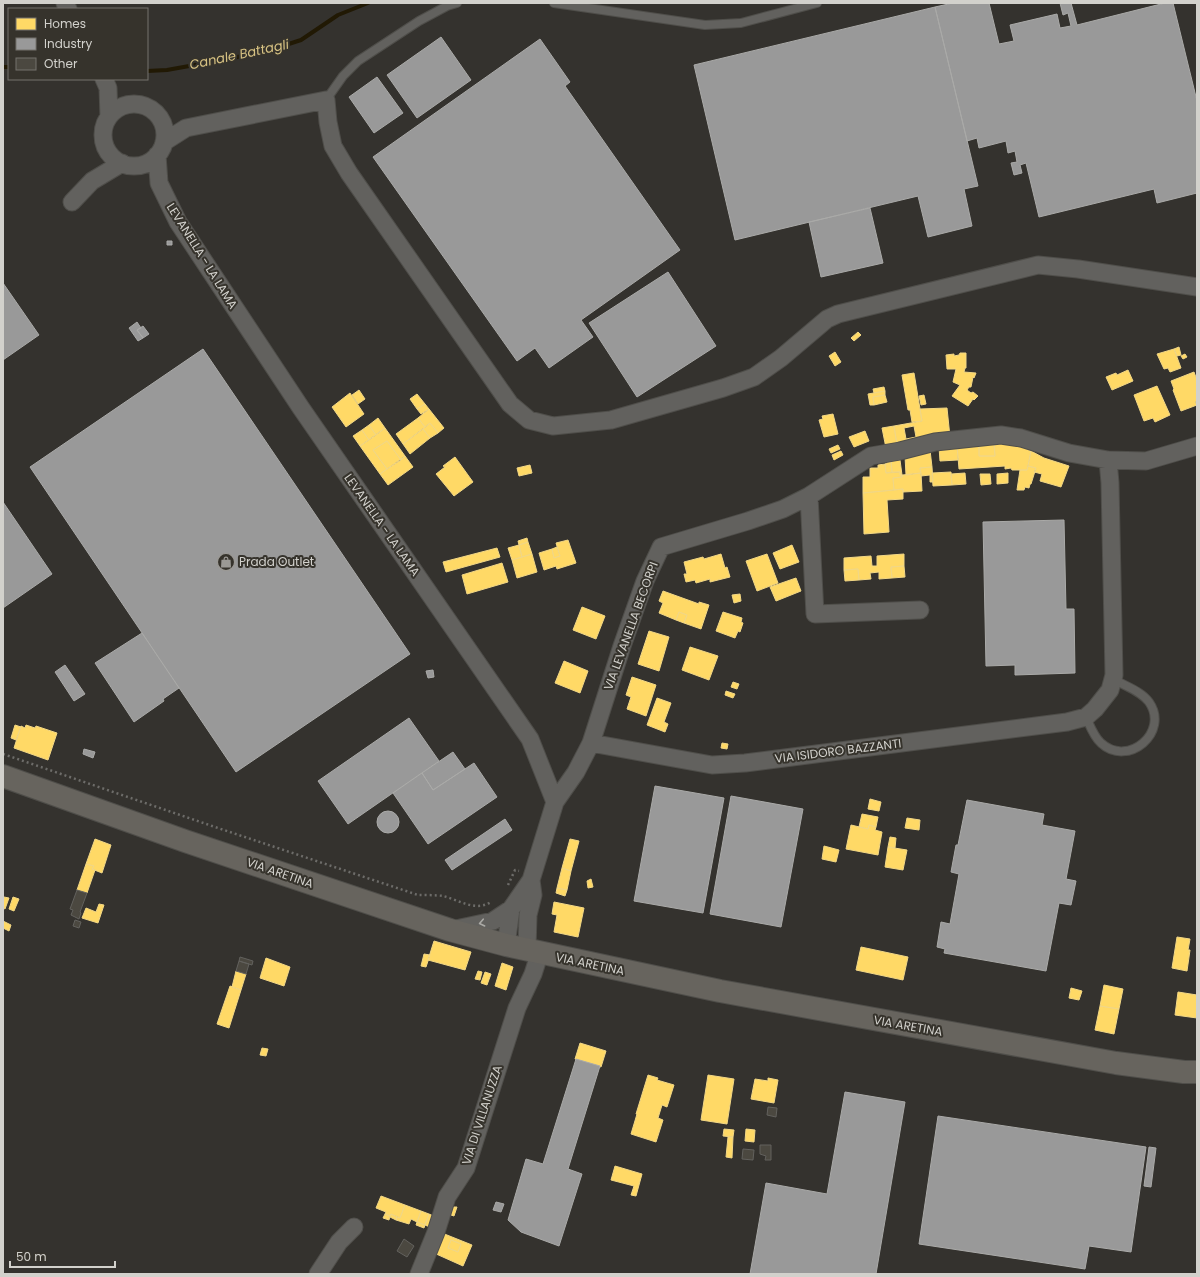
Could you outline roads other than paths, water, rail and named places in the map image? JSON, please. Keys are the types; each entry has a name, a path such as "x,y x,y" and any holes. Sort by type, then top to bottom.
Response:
{"street":[{"path":"106,82 130,104"},
{"path":"106,82 109,117"},
{"path":"92,181 129,164 147,162 161,148 186,128 326,100 328,122 333,146 349,173 510,404 529,420 553,426 611,420 754,378 781,358 827,318 1038,265 1197,287"},
{"path":"72,202 92,181 107,150 103,133 105,124 109,117 122,106 138,104 146,106 159,116 186,128"},
{"name":"LEVANELLA - LA LAMA","path":"158,184 164,128 159,116"},
{"name":"LEVANELLA - LA LAMA","path":"107,150 113,158 129,164 158,184 178,222 301,408 530,739 555,802"},
{"name":"VIA LEVANELLA BECORPI","path":"555,802 576,772 591,743 622,646 645,581 661,547 748,521 783,508 808,496 871,456 900,451 935,442 1001,435 1021,438 1068,453 1108,460 1146,461 1197,446"},
{"path":"1086,717 1095,709 1110,690 1114,675 1111,507 1108,460"},
{"path":"808,496 815,614 920,610"},
{"name":"VIA ISIDORO BAZZANTI","path":"591,743 712,765 745,763 1067,722 1086,717"},
{"name":"VIA ARETINA","path":"3,776 185,841 450,930 506,945 742,996 1116,1062 1184,1072 1197,1072"},
{"path":"450,930 493,921 511,909 532,878 555,802"},
{"path":"506,945 528,914 533,895 532,878"},
{"path":"506,945 511,909"},
{"name":"VIA DI VILLANUZZA","path":"419,1274 436,1232 447,1197 466,1168 517,1008 533,974 534,951 528,914"},
{"path":"318,1274 340,1242 354,1228"}],"lane":[{"path":"326,100 343,76 358,61 419,21 447,6 457,3"},
{"path":"554,3 705,25 741,23 817,3"},
{"path":"1086,717 1096,737 1108,748 1116,751 1132,750 1146,741 1154,727 1154,714 1149,703 1137,692 1113,679"}],"waterway":[{"name":"Canale Battagli","path":"148,71 167,70 270,50 301,40 338,15 368,3"},
{"name":"Canale Battagli","path":"3,67 8,67"}],"place":[{"name":"Prada Outlet","path":"226,562"}]}
